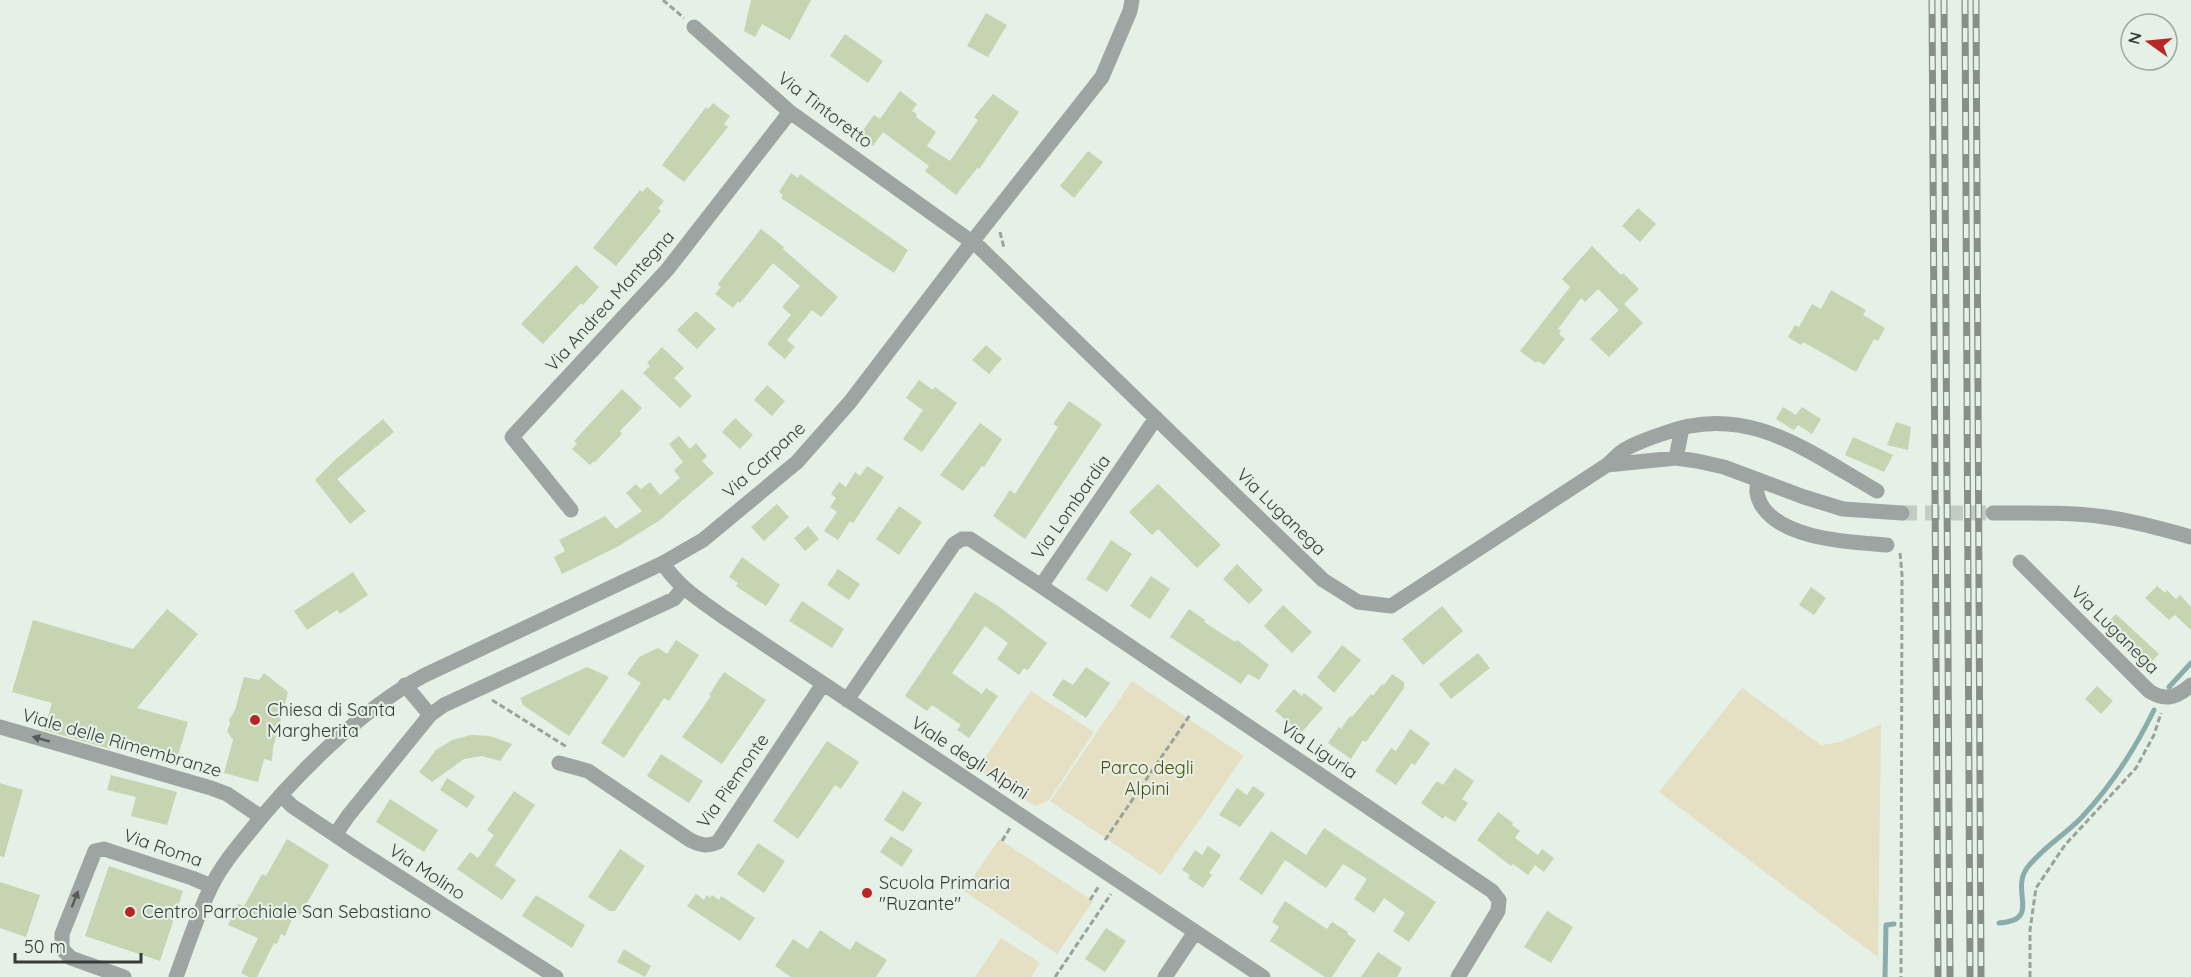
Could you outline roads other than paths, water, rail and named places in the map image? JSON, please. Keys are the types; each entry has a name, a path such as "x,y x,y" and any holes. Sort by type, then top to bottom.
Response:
{"street":[{"name":"Via Carpane","path":"280,795 359,721 405,685 663,563 703,540 796,462 850,402 1102,77 1130,12 1132,0"},
{"name":"Via Tintoretto","path":"694,27 790,112 972,242"},
{"name":"Via Andrea Mantegna","path":"571,510 512,437 668,270 790,112"},
{"name":"Via Luganega","path":"972,242 1323,579 1358,602 1391,606 1607,465 1624,450 1656,436 1703,423 1726,422 1752,426 1793,443 1877,491"},
{"name":"Via Lombardia","path":"847,700 954,544 962,539 970,539 1041,585 1156,418"},
{"path":"1676,458 1682,428"},
{"path":"1656,436 1656,459"},
{"name":"Via Luganega","path":"1607,465 1676,458 1724,467 1843,508 1902,513"},
{"path":"1759,480 1756,493 1759,501 1769,516 1785,526 1838,540 1887,545"},
{"path":"1993,513 2062,513 2104,517 2191,537"},
{"name":"Via Luganega","path":"2020,562 2149,691 2166,698 2182,692 2191,685"},
{"name":"Viale degli Alpini","path":"663,563 670,575 683,588 1263,977"},
{"name":"Via Liguria","path":"1041,585 1492,891 1499,900 1498,911 1458,977"},
{"path":"335,835 430,715 444,705 666,603 674,599 683,588"},
{"name":"Via Piemonte","path":"559,763 588,771 690,840 698,844 711,845 718,842 824,684"},
{"path":"405,685 430,715"},
{"name":"Viale delle Rimembranze","path":"0,728 211,788 227,795 261,817"},
{"name":"Via Roma","path":"176,977 211,886 227,861 280,795"},
{"name":"Via Molino","path":"280,795 292,806 335,835 556,977"},
{"name":"Via Roma","path":"124,977 71,958 62,949 62,933 95,851 104,849 211,886"},
{"path":"1165,977 1195,932"}],"waterway":[{"path":"2169,687 2191,663"},
{"path":"1999,923 2012,921 2019,917 2023,903 2021,886 2027,868 2082,817 2103,793 2131,753 2154,710"},
{"path":"1885,977 1886,925 1894,924"}],"tunnel":[{"path":"1902,513 1993,513"}],"railway":[{"path":"1932,0 1938,977"},
{"path":"1944,0 1950,977"},
{"path":"1965,0 1970,977"},
{"path":"1976,0 1981,977"}],"place":[{"name":"Chiesa di Santa Margherita","path":"255,720"},
{"name":"Scuola Primaria \"Ruzante\"","path":"867,893"},
{"name":"Centro Parrochiale San Sebastiano","path":"130,912"}],"park label":[{"name":"Parco degli Alpini","path":"1147,778"}]}
